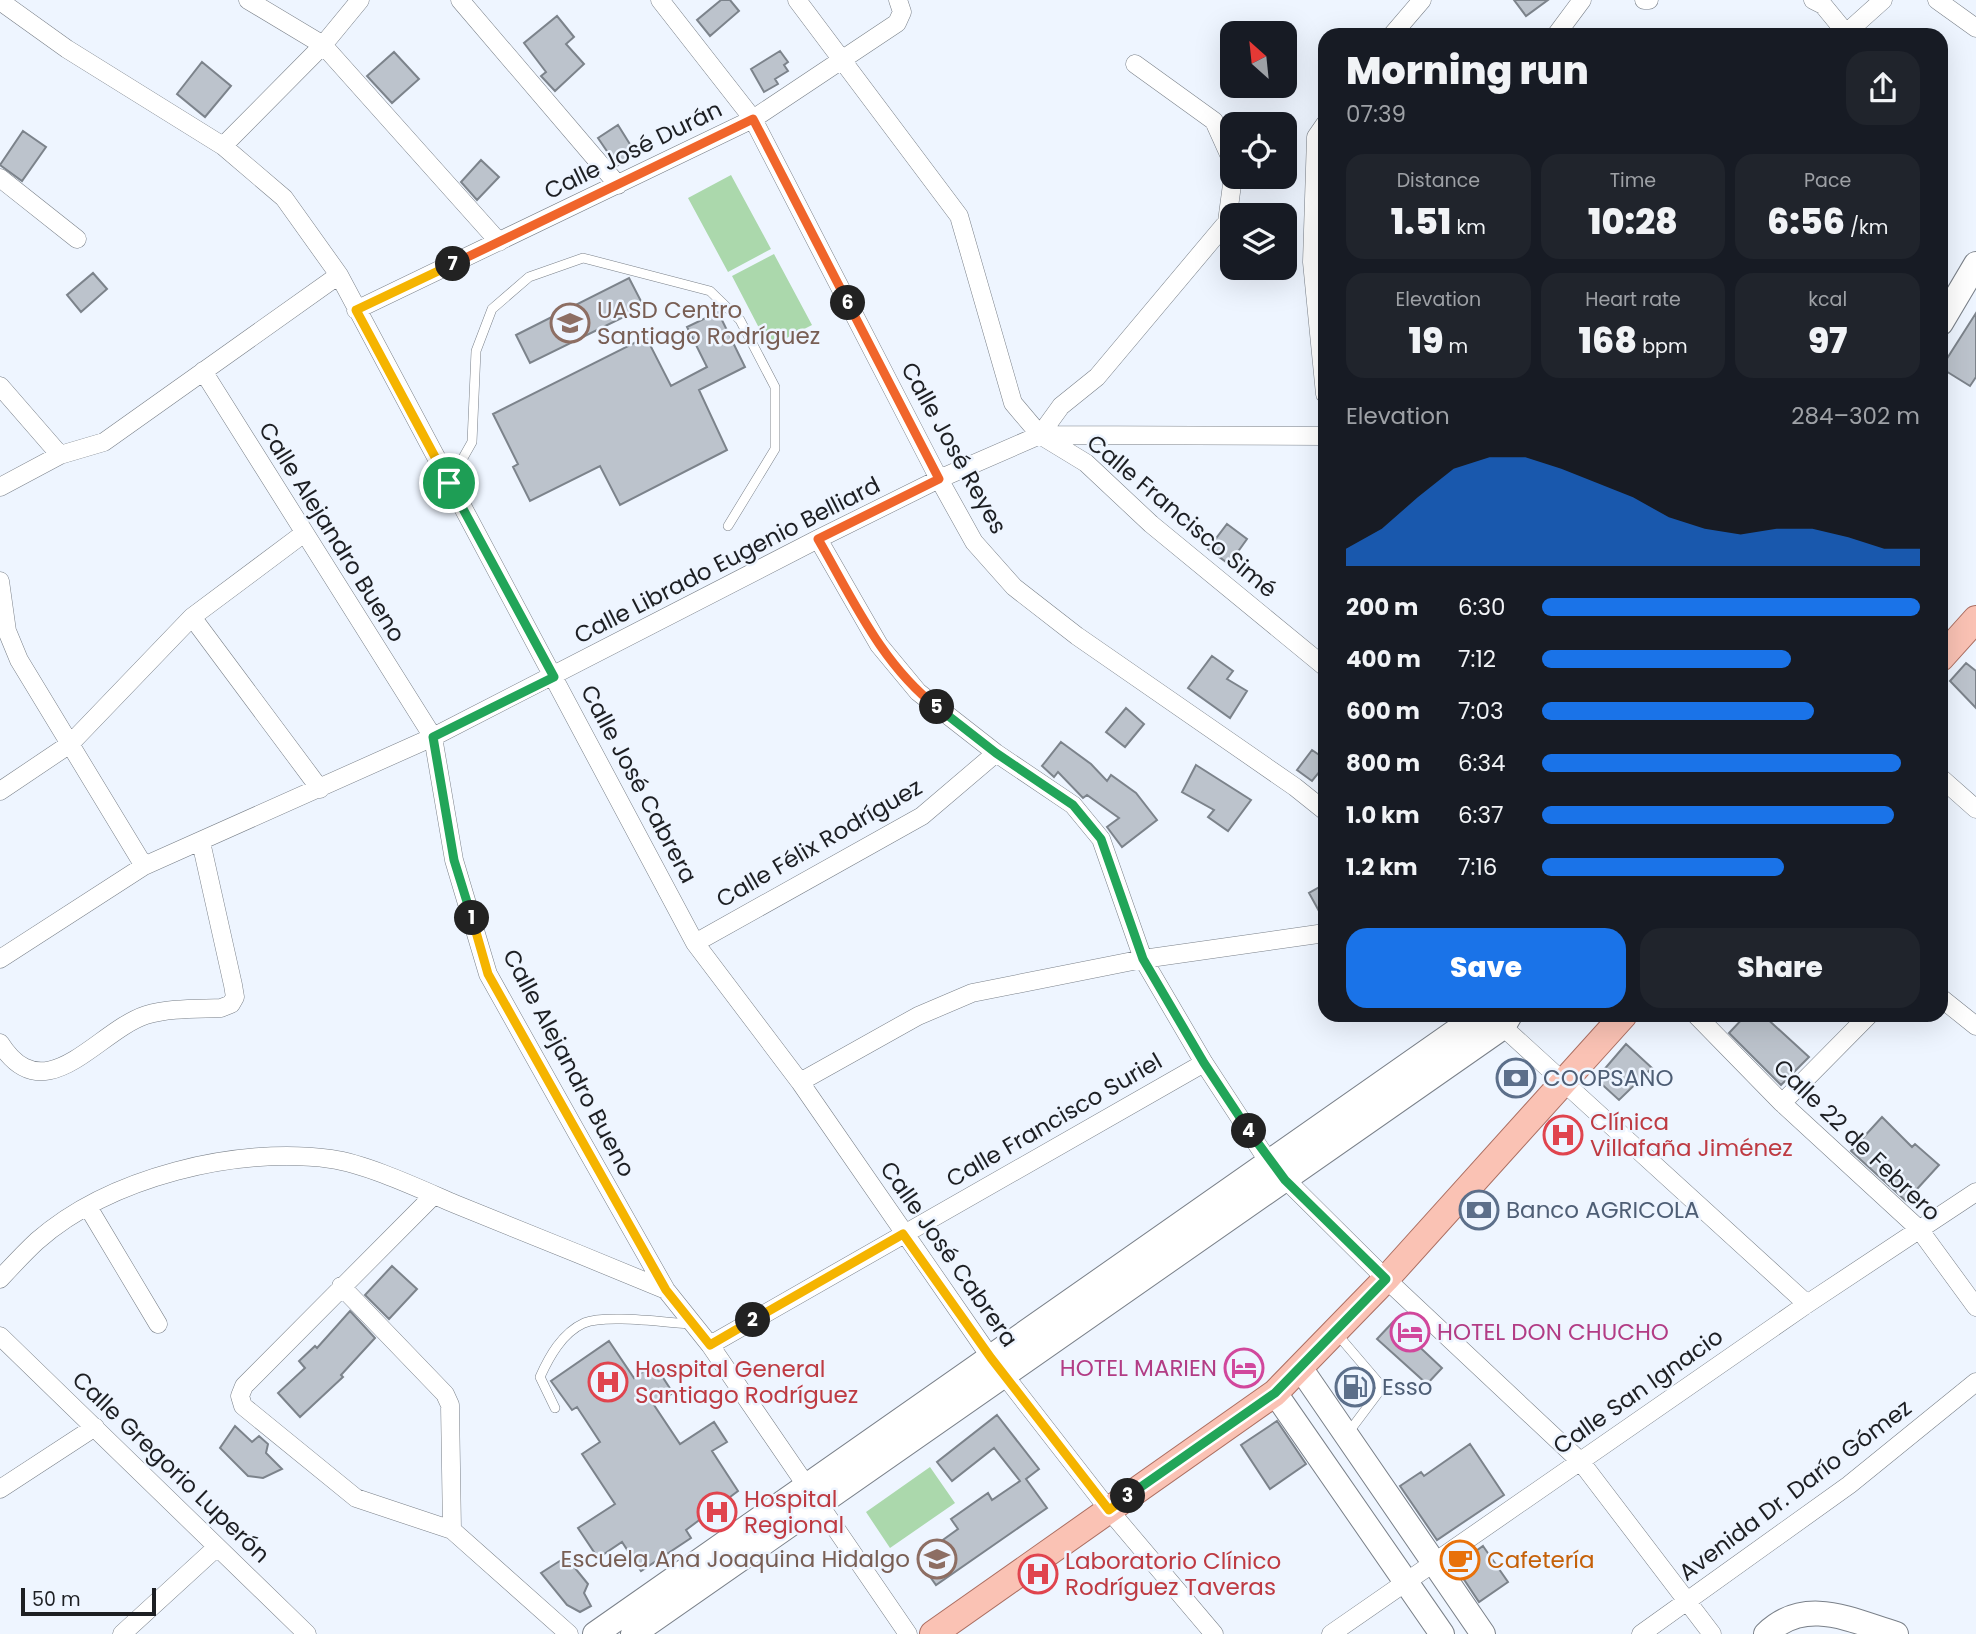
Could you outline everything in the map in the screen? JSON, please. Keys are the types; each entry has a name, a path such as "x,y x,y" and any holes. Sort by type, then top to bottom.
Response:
{"main road":[{"path":"1948,311 1976,264"},
{"path":"1948,650 1976,619"},
{"path":"1278,1172 1470,1022"},
{"path":"595,1634 812,1495 1497,1022"},
{"path":"933,1634 1275,1393 1386,1279 1618,1022"},
{"path":"1300,1369 1483,1634"},
{"path":"1275,1393 1442,1634"},
{"path":"633,1634 812,1495"},
{"path":"1766,1634 1796,1613 1823,1613 1896,1634"}],"street":[{"path":"248,0 323,45 499,243"},
{"path":"223,146 323,45 360,0"},
{"path":"460,0 618,185"},
{"name":"Calle José Reyes","path":"660,0 753,119 974,542 1014,587 1077,636 1318,805"},
{"name":"Calle Francisco Simé","path":"797,0 841,63 959,216 1013,403 1040,435 1086,463 1151,524 1318,661"},
{"name":"Calle José Durán","path":"356,310 753,119 841,63 897,23 902,12 898,0"},
{"path":"1398,28 1422,0"},
{"path":"1561,28 1582,0"},
{"path":"1812,0 1823,5 1840,28"},
{"path":"1852,28 1883,0"},
{"path":"1937,0 1976,28"},
{"name":"Calle José Cabrera","path":"0,1 67,49 223,146 284,198 338,275 695,943 800,1082 997,1366 1109,1510 1214,1634"},
{"path":"1135,64 1214,121 1220,134"},
{"path":"1318,134 1318,261"},
{"path":"0,178 78,239"},
{"path":"1040,435 1061,406 1106,367 1227,222 1231,189"},
{"path":"0,487 60,455 104,442 338,275"},
{"name":"Calle Alejandro Bueno","path":"203,371 433,737 454,860 488,974 666,1290 710,1345 908,1634"},
{"path":"0,386 60,455"},
{"name":"Calle Librado Eugenio Belliard","path":"0,959 144,866 433,737 818,539 939,479 1040,435 1318,436"},
{"path":"0,791 70,744 192,617 303,534"},
{"path":"818,539 878,645 918,692 996,753 1073,805 1101,839 1143,959 1204,1063 1278,1172 1386,1279 1581,1462 1712,1634"},
{"path":"0,581 7,631 19,660 144,866"},
{"path":"192,617 320,789"},
{"name":"Calle Félix Rodríguez","path":"695,943 922,816 996,753"},
{"path":"1948,784 1976,809"},
{"path":"0,1043 9,1057 25,1068 54,1072 74,1062 123,1026 147,1015 221,1008 231,1004 235,997 233,985 201,842"},
{"path":"800,1082 918,1016 972,993 1143,959 1318,934"},
{"path":"1948,1004 1976,1026"},
{"path":"1504,1022 1807,1304"},
{"name":"Calle 22 de Febrero","path":"1703,1022 1782,1103 1919,1229 1976,1307"},
{"path":"1782,1103 1862,1022"},
{"name":"Calle Francisco Suriel","path":"710,1345 1204,1063"},
{"path":"0,1279 39,1240 88,1207 128,1188 197,1167 239,1158 281,1155 334,1159 434,1195 666,1290"},
{"name":"Calle San Ignacio","path":"1331,1634 1807,1304 1976,1192"},
{"path":"434,1195 244,1386 240,1396 243,1406 356,1498 452,1530 569,1634"},
{"path":"88,1207 158,1324"},
{"path":"341,1286 445,1394 450,1405 452,1530"},
{"name":"Calle Gregorio Luperón","path":"0,1336 307,1634"},
{"name":"Avenida Dr. Darío Gómez","path":"1642,1634 1849,1485 1976,1382"},
{"path":"0,1489 95,1427"},
{"path":"122,1634 217,1547"}],"lane":[{"path":"449,483 472,442 476,351 492,309 528,277 583,258 710,291 740,320 775,387 775,449 727,526"},
{"path":"555,1408 540,1377 553,1349 584,1323 623,1320 695,1324"},
{"path":"1335,1332 1378,1382 1381,1390 1346,1435"}],"green space":[{"path":"731,175 771,249 728,272 688,198"},
{"path":"774,254 812,325 769,347 732,276"},
{"path":"930,1467 955,1503 890,1548 866,1512"}],"building":[{"path":"721,0 730,0 739,11 710,36 697,20"},
{"path":"1514,0 1548,0 1526,16"},
{"path":"557,16 574,37 566,44 584,64 555,91 541,76 546,72 524,43"},
{"path":"780,51 788,62 784,65 788,71 775,79 778,84 764,92 751,69"},
{"path":"394,52 419,79 392,103 367,76"},
{"path":"202,62 231,86 205,117 177,94"},
{"path":"618,125 636,154 617,166 598,138"},
{"path":"23,131 46,147 22,181 0,165"},
{"path":"481,160 499,177 477,200 461,182"},
{"path":"93,273 107,289 81,312 67,295"},
{"path":"629,278 644,307 530,363 516,335"},
{"path":"718,312 745,367 699,390 727,450 620,505 600,466 530,501 513,467 518,464 493,414 646,337 671,386 707,367 687,327"},
{"path":"1976,313 1976,377 1970,386 1948,372 1948,357"},
{"path":"1227,524 1247,539 1229,564 1208,549"},
{"path":"1212,656 1233,671 1227,679 1247,691 1230,718 1188,688"},
{"path":"1966,663 1976,671 1976,708 1950,681"},
{"path":"1126,708 1144,724 1125,747 1106,732"},
{"path":"1061,742 1091,764 1107,781 1111,775 1136,793 1157,820 1122,847 1107,827 1119,818 1087,795 1083,798 1058,772 1054,777 1042,766"},
{"path":"1312,750 1318,754 1318,774 1312,781 1297,770"},
{"path":"1196,765 1251,800 1228,831 1208,817 1214,810 1182,792"},
{"path":"1318,888 1318,909 1309,893"},
{"path":"1739,1022 1771,1022 1809,1057 1781,1085 1729,1033"},
{"path":"1626,1044 1652,1068 1619,1100 1596,1079"},
{"path":"1882,1117 1912,1147 1915,1144 1939,1165 1906,1201 1851,1151"},
{"path":"392,1266 417,1289 389,1319 365,1295"},
{"path":"350,1311 375,1338 341,1375 343,1377 300,1417 278,1393 305,1368 299,1361 315,1346 317,1348"},
{"path":"1393,1322 1442,1368 1427,1384 1377,1339"},
{"path":"609,1341 634,1378 654,1364 673,1393 654,1405 680,1444 714,1422 727,1442 712,1451 738,1491 686,1530 691,1538 641,1571 622,1542 598,1558 578,1528 615,1504 582,1454 600,1442 577,1407 572,1410 551,1381"},
{"path":"997,1415 1039,1469 1026,1479 1047,1508 936,1585 921,1564 933,1555 929,1550 958,1529 951,1519 988,1493 992,1500 1020,1481 994,1448 952,1481 937,1462"},
{"path":"1277,1421 1306,1464 1270,1489 1241,1445"},
{"path":"235,1426 252,1442 259,1436 268,1444 266,1453 282,1469 263,1478 248,1476 220,1448"},
{"path":"1470,1444 1504,1495 1437,1540 1400,1486 1421,1472 1424,1476"},
{"path":"1483,1546 1508,1582 1479,1602 1455,1566"},
{"path":"566,1557 588,1584 584,1593 591,1606 580,1612 567,1605 541,1573"}],"place":[{"name":"UASD Centro Santiago Rodríguez","path":"570,323"},
{"name":"COOPSANO","path":"1516,1078"},
{"name":"Clínica Villafaña Jiménez","path":"1563,1135"},
{"name":"Banco AGRICOLA","path":"1479,1210"},
{"name":"HOTEL DON CHUCHO","path":"1410,1332"},
{"name":"HOTEL MARIEN","path":"1244,1368"},
{"name":"Hospital General Santiago Rodríguez","path":"608,1382"},
{"name":"Esso","path":"1355,1387"},
{"name":"Hospital Regional","path":"717,1512"},
{"name":"Escuela Ana Joaquina Hidalgo","path":"937,1559"},
{"name":"Cafetería","path":"1460,1560"},
{"name":"Laboratorio Clínico Rodríguez Taveras","path":"1038,1574"}],"route":[{"path":"753,119 939,479 818,539 878,645 918,692 996,753 1073,805 1101,839 1143,959 1204,1063 1270,1164 1386,1279 1275,1393 1109,1510 991,1358 903,1234 710,1345 666,1290 488,974 454,860 433,737 554,677 449,483 356,310 753,119"}]}
